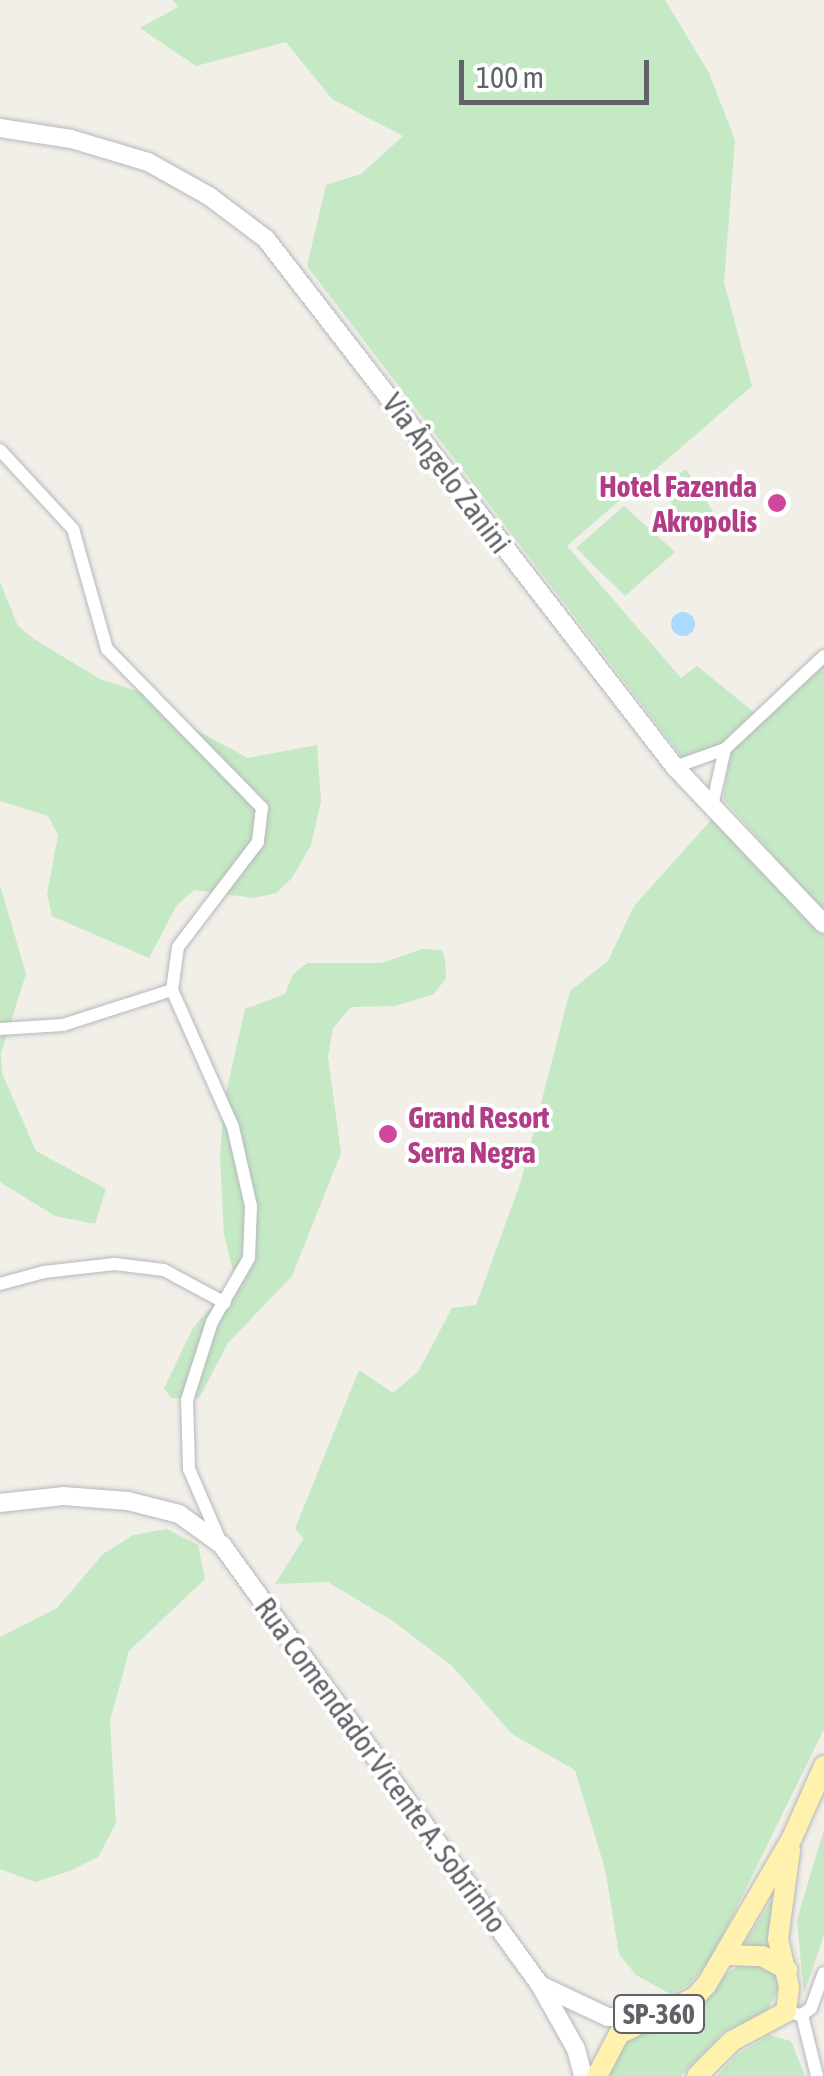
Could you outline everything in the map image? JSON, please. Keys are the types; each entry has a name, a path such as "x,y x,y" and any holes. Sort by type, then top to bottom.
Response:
{"main road":[{"name":"SP-360","path":"597,2076 620,2034 695,1997 728,1955 792,1838 824,1766"},
{"name":"SP-360","path":"696,2076 732,2040 794,2013 778,1939 792,1838"},
{"name":"SP-360","path":"728,1955 762,1956 787,1970"}],"street":[{"name":"Via Ângelo Zanini","path":"0,128 71,138 148,162 209,196 266,239 676,767 824,924"},
{"path":"0,450 74,529 108,649 262,808 258,842 178,947 172,990 233,1127 251,1206 249,1258 225,1302 187,1400 189,1468 222,1546"},
{"path":"676,767 726,749 824,656"},
{"path":"712,806 726,749"},
{"path":"0,1030 63,1024 172,990"},
{"path":"0,1284 115,1264 164,1270 225,1302"},
{"name":"Rua Comendador Vicente A. Sobrinho","path":"0,1503 64,1496 128,1501 180,1514 222,1546 540,1985 583,2076"},
{"path":"817,2076 794,2013 824,1974"},
{"path":"540,1985 608,2017 654,2016"}],"green space":[{"path":"173,0 665,0 709,73 735,140 724,282 752,386 567,546 681,678 697,666 755,713 720,745 682,757 307,266 326,185 361,174 403,136 332,99 286,42 196,66 140,28 178,7"},
{"path":"686,469 714,513 688,530 661,486"},
{"path":"624,506 675,552 625,596 576,548"},
{"path":"0,582 18,626 34,639 100,679 164,700 194,729 248,758 317,745 321,801 311,845 292,878 276,893 254,898 194,890 177,905 149,958 52,916 47,894 58,835 48,816 0,801"},
{"path":"824,665 824,912 723,799 731,751"},
{"path":"712,819 824,935 824,1729 712,1958 690,1984 670,1994 636,1975 619,1954 605,1869 575,1770 512,1734 452,1666 393,1621 328,1582 275,1584 304,1538 295,1529 359,1370 393,1393 418,1372 452,1308 476,1305 521,1181 570,991 608,961 634,906"},
{"path":"0,885 26,974 1,1053 2,1073 36,1151 106,1189 95,1224 55,1216 0,1182"},
{"path":"422,949 442,950 445,959 446,978 434,994 395,1006 351,1007 333,1028 328,1057 341,1153 292,1276 228,1343 199,1398 171,1398 164,1388 193,1328 235,1279 224,1235 220,1157 224,1102 245,1009 285,994 293,974 308,963 382,963"},
{"path":"167,1529 198,1545 205,1579 129,1651 110,1721 116,1823 98,1857 67,1872 35,1882 0,1869 0,1637 57,1608 103,1554 133,1535"},
{"path":"824,1829 824,1935 804,1994 797,1920"},
{"path":"771,1901 779,1956 741,1949"},
{"path":"749,1959 777,1973 781,1983 767,2012 725,2031 681,2076 602,2076 619,2044"},
{"path":"769,2035 791,2041 805,2076 717,2076 736,2055"}],"water":[{"path":"683,612 692,615 692,633 683,636 674,633 671,624 674,615"}],"place":[{"name":"Hotel Fazenda Akropolis","path":"777,503"},
{"name":"Grand Resort Serra Negra","path":"388,1134"}]}
